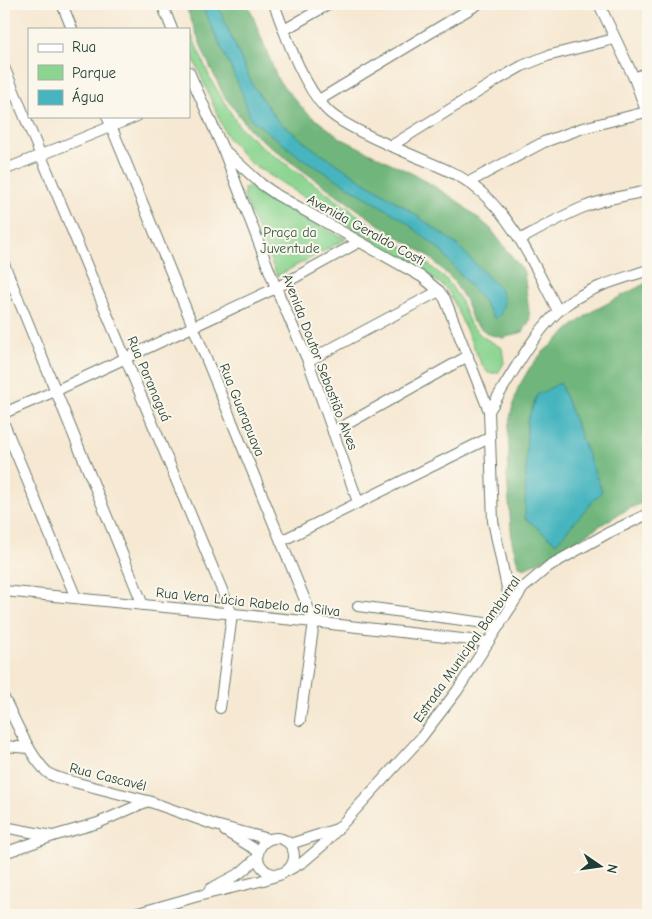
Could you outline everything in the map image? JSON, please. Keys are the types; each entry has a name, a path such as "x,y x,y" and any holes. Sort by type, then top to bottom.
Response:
{"street":[{"path":"62,4 72,28"},
{"path":"162,4 172,28"},
{"path":"274,4 305,79 326,110 341,120 392,146 469,182 497,208 521,240 558,310"},
{"path":"284,30 329,4"},
{"path":"318,100 478,4"},
{"path":"469,182 530,148 551,139 602,123 647,114 634,78 599,4"},
{"path":"392,146 522,66 547,56 614,39"},
{"name":"Rua Paranaguá","path":"4,67 232,614 220,708"},
{"path":"634,78 648,72"},
{"name":"Avenida Doutor Sebastião Alves","path":"190,78 193,94 223,149 276,288 308,361 358,502"},
{"name":"Rua Guarapuava","path":"108,118 314,622"},
{"path":"4,170 132,118"},
{"name":"Avenida Geraldo Costi","path":"223,149 269,190 422,277 439,291 445,300 489,411"},
{"path":"521,240 563,216 585,207 605,200 648,191"},
{"path":"4,413 276,288 359,242"},
{"path":"4,264 54,391 143,605"},
{"path":"511,607 493,521 489,411 540,331 558,310 590,291 648,270"},
{"path":"308,361 439,291"},
{"path":"333,432 468,356"},
{"path":"4,424 76,598"},
{"path":"281,542 489,438"},
{"name":"Estrada Municipal Bamburral","path":"198,896 242,886 284,872 303,862 323,845 420,739 458,691 523,588 548,566 608,533 648,514"},
{"name":"Rua Vera Lúcia Rabelo da Silva","path":"4,591 314,622 488,642"},
{"path":"358,606 500,625"},
{"path":"300,720 314,622"},
{"name":"Rua Cascavél","path":"4,698 29,748 40,765 49,774 62,780 148,801 215,826 269,839 281,838 290,844"},
{"path":"4,746 29,748"},
{"path":"4,853 98,823 148,801"},
{"name":"Rua Cascavél","path":"215,826 258,854 259,862 265,871 276,875 284,872"},
{"path":"4,827 53,836"},
{"path":"284,872 291,867 295,855 290,844 338,829"},
{"path":"131,915 198,896 240,873 258,854 260,846 269,839"}],"green space":[{"path":"185,4 248,4 278,80 306,112 342,139 419,177 456,200 490,228 524,272 530,320 523,332 503,338 488,334 473,322 465,299 452,279 427,255 391,233 285,158 251,131 224,96 205,56"},
{"name":"Praça da Juventude","path":"190,31 211,80 239,126 262,147 428,264 447,280 460,299 470,324 483,337 502,348 504,363 498,373 488,373 481,363 449,292 441,284 249,162 227,137 190,50"},
{"name":"Praça da Juventude","path":"252,187 303,218 346,239 277,276 244,197 244,188"},
{"path":"648,282 648,501 622,512 569,546 524,568 518,565 512,541 507,476 508,429 518,388 529,369 542,353 574,325 591,312"}],"water":[{"path":"201,4 217,4 253,86 278,121 315,150 409,210 456,244 500,289 504,302 501,314 495,319 483,301 438,248 402,219 300,157 251,119 240,88"},
{"path":"560,383 602,491 556,543 525,518 527,422 537,395"}]}
